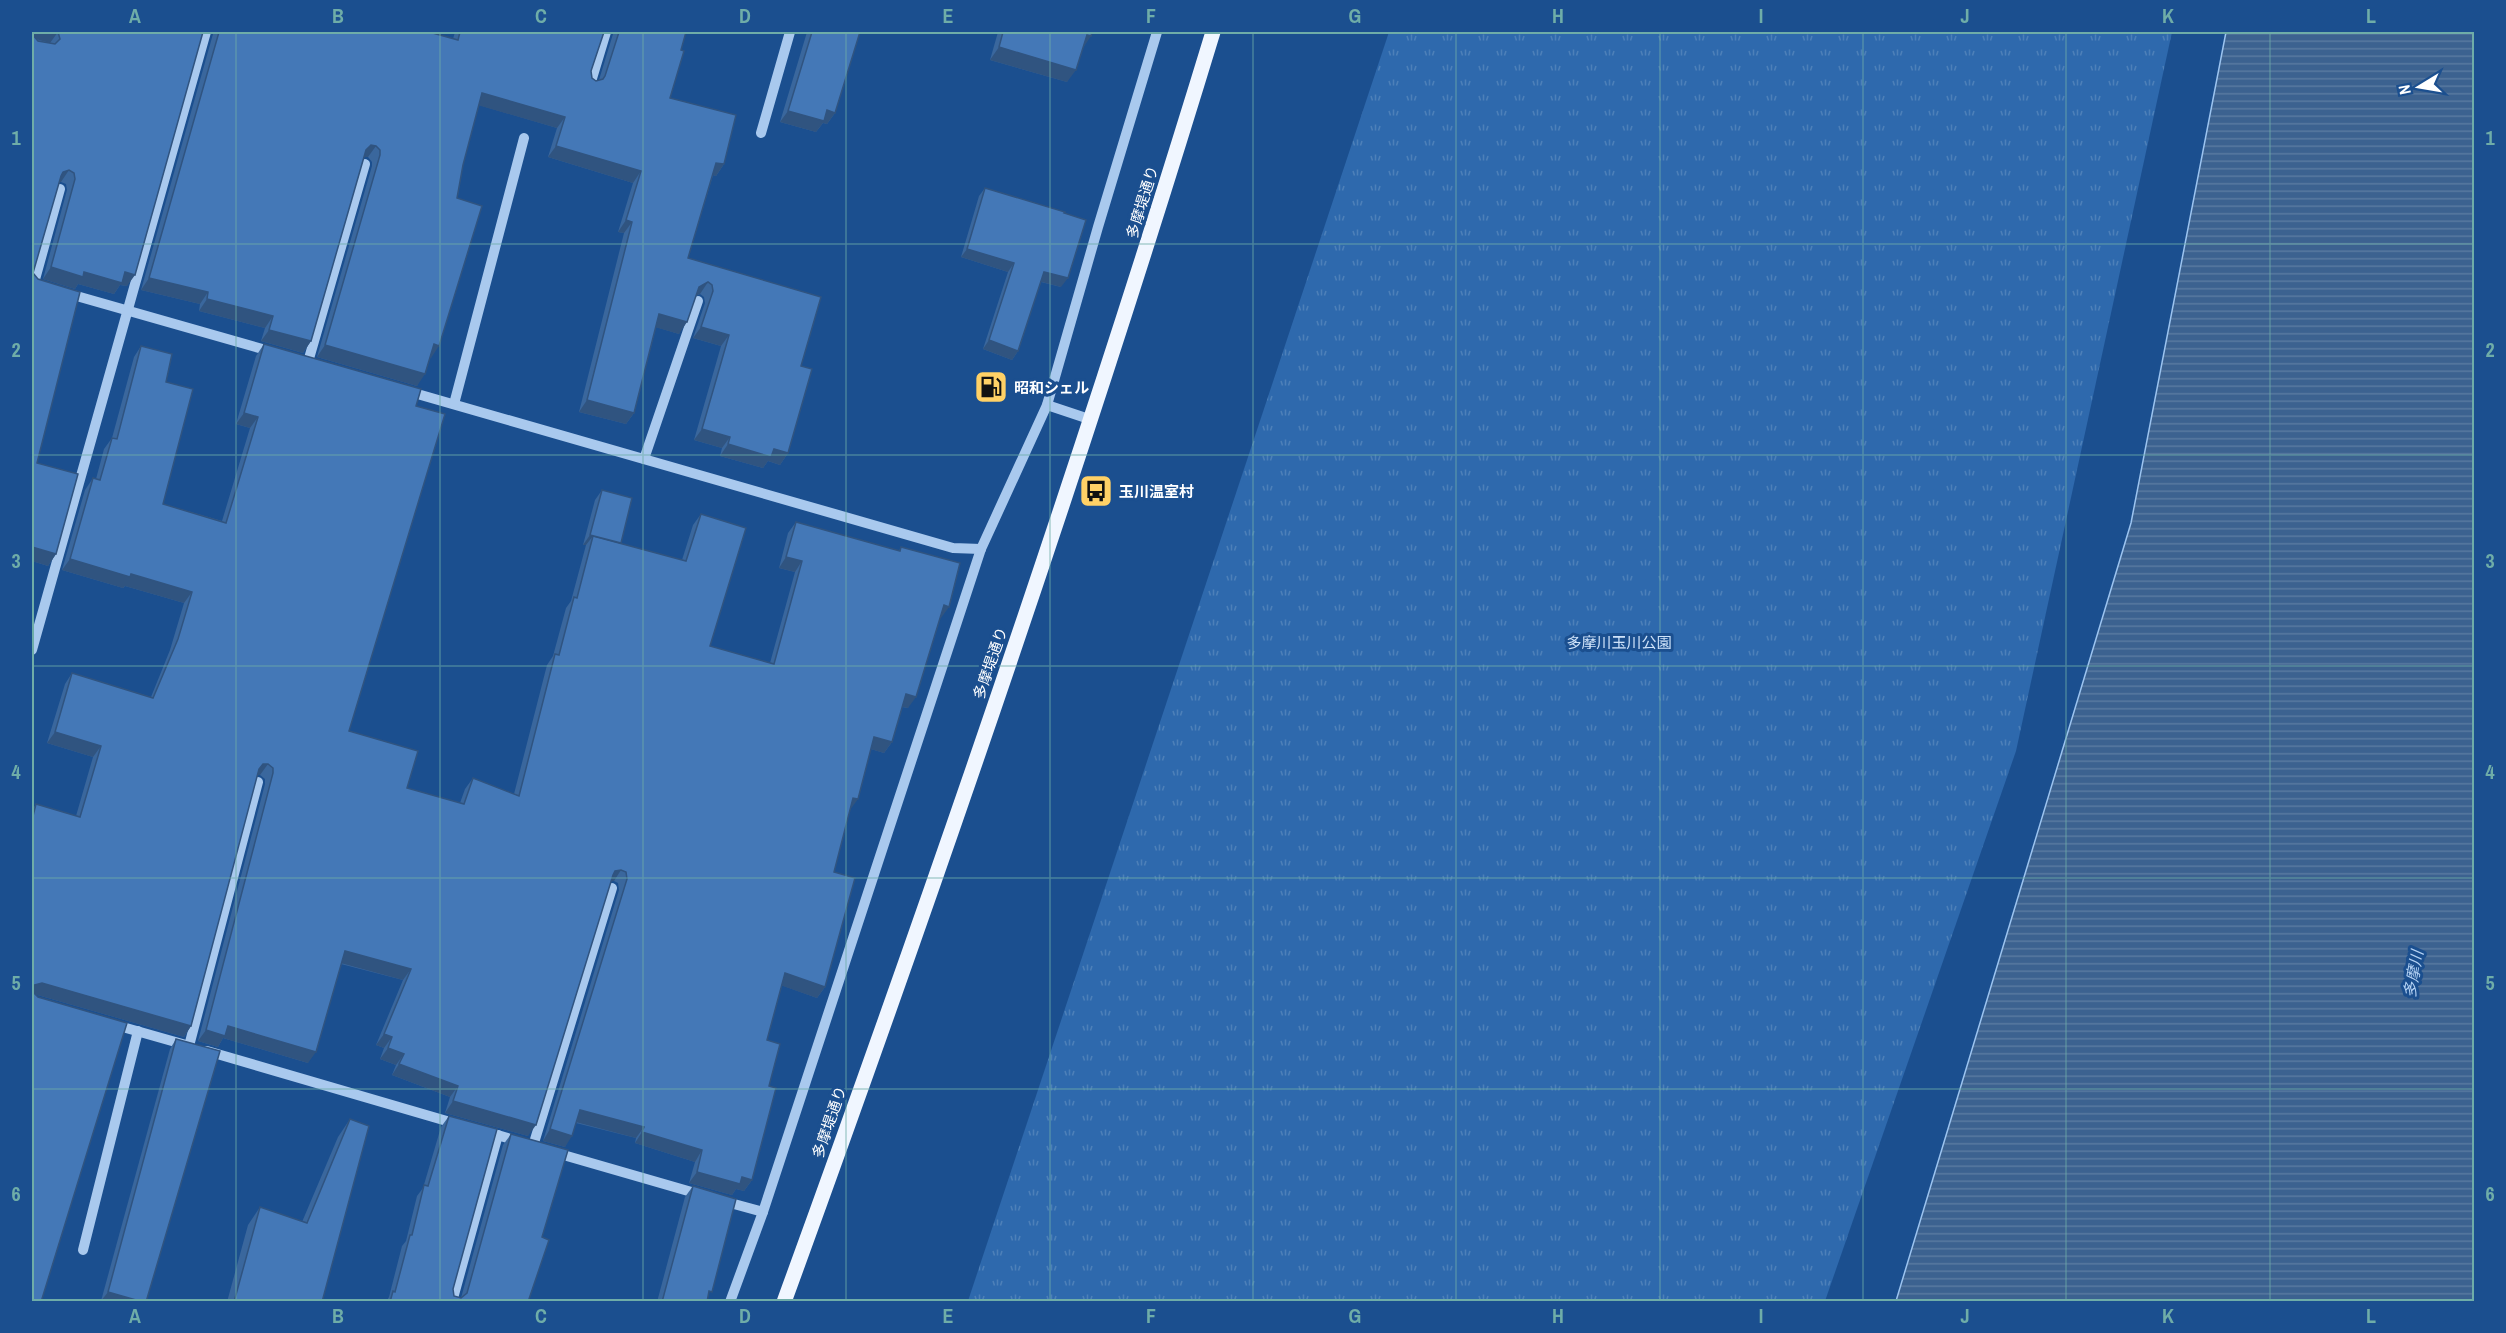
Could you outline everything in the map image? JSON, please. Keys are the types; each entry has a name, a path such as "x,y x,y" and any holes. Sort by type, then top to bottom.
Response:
{"main road":[{"name":"多摩堤通り","path":"784,1302 1041,571 1092,420 1213,32"}],"street":[{"path":"32,650 206,32"},
{"path":"590,85 606,32"},
{"path":"761,133 790,32"},
{"path":"730,1302 763,1212 981,549 1047,405 1098,227 1158,32"},
{"path":"454,405 524,138"},
{"path":"298,359 365,164"},
{"path":"60,189 41,286 319,365"},
{"path":"644,459 698,301"},
{"path":"398,388 953,548 981,549"},
{"path":"1047,405 1092,420"},
{"path":"189,1046 258,782"},
{"path":"533,1146 612,888"},
{"path":"96,1019 463,1125"},
{"path":"83,1250 138,1031"},
{"path":"475,1129 763,1212"},
{"path":"452,1302 498,1135"}],"green space":[{"name":"多摩川玉川公園","path":"1389,32 2172,32 2016,751 1825,1301 968,1301"}],"water":[{"name":"多摩川","path":"2226,32 2474,32 2474,1301 1896,1301 2131,523"}],"building":[{"path":"32,32 38,41 55,44 60,39 58,32 203,32 135,275 125,272 122,283 84,272 83,277 51,267 75,179 74,173 69,170 63,172 61,176 33,273 38,279 80,292 37,463 78,474 56,554 32,547"},
{"path":"219,32 429,32 458,40 460,32 604,32 591,71 592,78 596,81 605,76 619,32 686,32 681,50 684,51 670,98 736,115 724,164 716,163 688,258 821,297 801,366 812,369 788,453 774,449 771,457 728,444 730,437 702,429 729,335 701,327 713,291 712,285 708,282 699,287 687,322 659,314 634,413 587,400 632,222 626,220 641,171 556,146 565,117 482,93 463,165 457,198 482,206 439,346 434,344 425,374 325,345 380,155 380,150 376,146 371,145 366,150 311,341 269,330 273,316 207,299 208,292 149,278"},
{"path":"812,32 860,32 835,113 827,110 824,121 788,111"},
{"path":"1003,32 1092,32 1091,36 1087,35 1076,70 999,47"},
{"path":"985,188 1086,220 1068,278 1044,272 1018,351 989,340 1014,263 967,249"},
{"path":"264,344 421,389 416,406 445,414 349,731 418,751 407,788 464,804 473,778 519,796 555,654 559,655 593,536 686,561 701,514 746,528 710,646 774,664 802,561 786,557 796,522 900,551 901,547 960,563 949,607 944,605 916,697 906,694 892,742 874,737 858,799 853,798 834,872 855,878 825,987 785,973 767,1040 780,1044 769,1086 776,1088 752,1180 742,1177 740,1184 697,1172 702,1150 642,1132 644,1127 580,1110 572,1136 550,1129 627,879 626,872 621,870 615,871 613,875 536,1125 453,1101 458,1086 399,1064 404,1054 388,1048 392,1037 384,1034 411,969 345,951 316,1052 228,1026 225,1036 206,1030 273,773 273,768 268,764 263,764 259,769 191,1026 42,983 34,985 33,992 38,997 127,1023 41,1302 32,1302 32,820 36,804 80,817 101,746 55,732 72,673 153,698 178,639 192,592 70,559 93,478 100,480 112,438 117,439 141,346 172,354 166,382 193,389 163,504 226,523 258,417 244,413"},
{"path":"602,490 632,498 621,543 590,535"},
{"path":"176,1039 220,1051 146,1302 143,1302 108,1292"},
{"path":"449,1116 497,1129 453,1289 454,1296 461,1298 467,1293 511,1134 568,1150 542,1237 549,1240 528,1302 390,1302 393,1291 395,1292 410,1235 412,1235 424,1185 428,1186"},
{"path":"350,1119 369,1126 322,1302 234,1302 260,1207 307,1223"},
{"path":"693,1186 736,1199 712,1292 709,1291 707,1302 662,1302"}],"place":[{"name":"昭和シェル","path":"991,387"},
{"name":"玉川温室村","path":"1096,491"}]}
